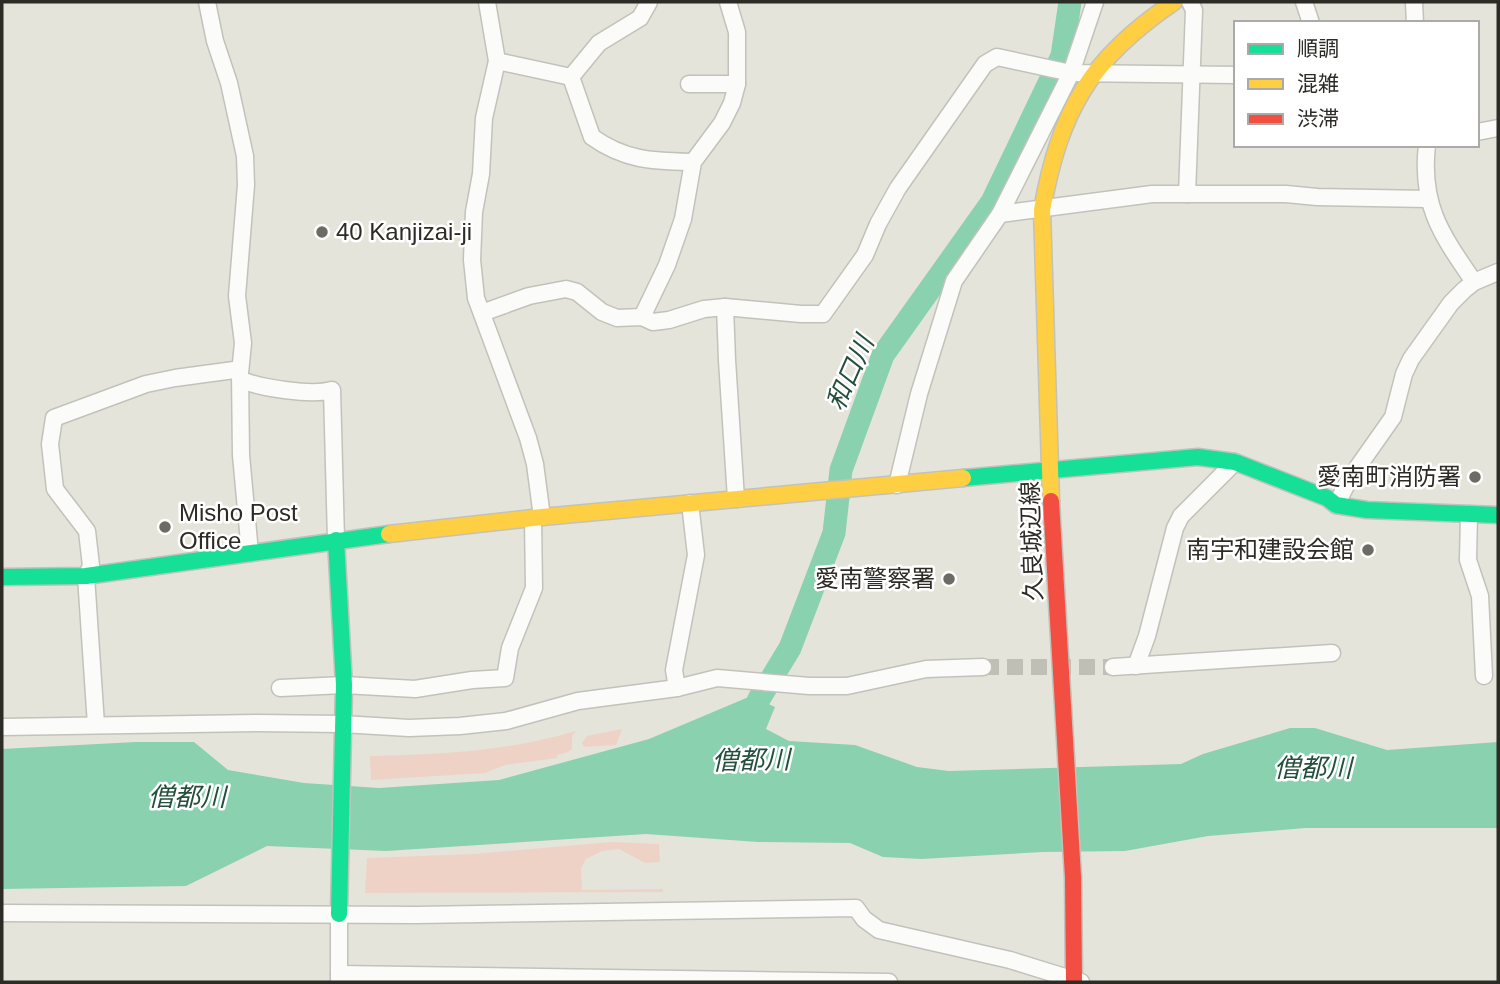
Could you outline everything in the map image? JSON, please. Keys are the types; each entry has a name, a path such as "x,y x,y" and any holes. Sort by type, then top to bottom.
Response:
{"street":[{"path":"207,2 245,156 246,185 237,296 243,342 240,377 241,455 250,553"},
{"path":"280,688 344,685 415,689 505,678 510,648 534,588 537,518 535,464 528,438 475,298 472,260 474,212 481,174 485,118 497,61 487,2"},
{"path":"571,77 599,43 640,18 649,2"},
{"path":"642,317 667,265 683,219 693,162 722,124 737,83 737,32 728,2"},
{"path":"897,485 919,394 954,281 999,214 1067,72 1095,2"},
{"path":"2,577 86,576 335,540 690,503 1049,470 1042,210 1047,172 1077,93 1092,72 1125,38 1174,2"},
{"path":"1186,194 1194,10 1190,2"},
{"path":"1304,2 1310,21"},
{"path":"1414,2 1415,21"},
{"path":"482,313 529,296 566,289 577,292 602,312 617,318 642,317 653,322 704,309 725,307 823,314 865,255 898,188 985,64 997,57 1067,72 1234,75"},
{"path":"497,61 571,77"},
{"path":"571,77 592,137 631,156 648,161 693,162"},
{"path":"689,84 737,83"},
{"path":"1479,132 1498,128"},
{"path":"1427,147 1428,199 1441,233 1475,282"},
{"path":"999,214 1152,194 1286,194 1428,199"},
{"path":"1336,505 1350,478 1393,417 1404,374 1411,359 1451,303 1475,282 1498,272"},
{"path":"725,307 736,499"},
{"path":"96,725 86,576 91,566 88,531 55,489 50,444 54,418 146,384 234,370 253,385 316,394 332,390 335,540 344,685 339,978 889,982"},
{"name":"久良城辺線","path":"1069,981 1073,877 1049,470 1198,457 1234,462 1327,498 1336,505 1367,510 1498,515"},
{"path":"1136,666 1147,636 1175,528 1181,516 1234,462"},
{"path":"677,688 674,670 696,555 690,503"},
{"path":"1469,514 1468,560 1480,596 1484,676"},
{"path":"1113,667 1332,653"},
{"path":"2,727 96,725 409,728 506,721 578,701 677,688 717,678 809,686 847,685 926,668 983,667"},
{"path":"2,913 339,910 416,915 856,908 864,919 879,930 1010,960 1069,981"}],"shaded area":[{"path":"622,729 616,745 584,747 582,743 587,736"},
{"path":"576,731 572,736 572,749 557,755 557,758 505,765 485,773 371,780 370,756 474,751"},
{"path":"612,842 659,844 660,862 645,863 619,849 602,851 586,859 581,868 582,890 663,889 663,892 365,893 367,858 474,854"}],"water":[{"name":"僧都川","path":"751,696 775,707 766,729 789,741 855,745 917,767 949,771 1181,764 1203,754 1290,728 1315,728 1387,750 1498,742 1498,828 1305,828 1208,836 1125,851 1042,852 921,859 883,857 850,843 758,842 646,834 386,851 267,846 186,886 2,889 2,749 136,742 194,742 228,770 304,783 379,788 499,780 649,739"}],"waterway":[{"name":"和口川","path":"747,728 759,699 790,648 834,533 841,470 883,355 992,202 1062,56 1070,2"}],"tunnel":[{"path":"983,667 1113,667"}],"traffic: fast":[{"path":"963,478 1198,457 1235,462 1327,498 1336,505 1367,510 1498,515"},
{"path":"2,577 86,576 389,534"},
{"path":"336,540 344,685 339,914"}],"traffic: slow":[{"path":"1051,501 1042,210 1049,175 1070,115 1100,66 1120,44 1174,2"},
{"path":"389,534 963,478"}],"traffic: jam":[{"path":"1051,501 1073,877 1074,982"}],"place":[{"name":"40 Kanjizai-ji","path":"322,232"},
{"name":"愛南町消防署","path":"1475,477"},
{"name":"Misho Post Office","path":"165,527"},
{"name":"南宇和建設会館","path":"1368,550"},
{"name":"愛南警察署","path":"949,579"}]}
